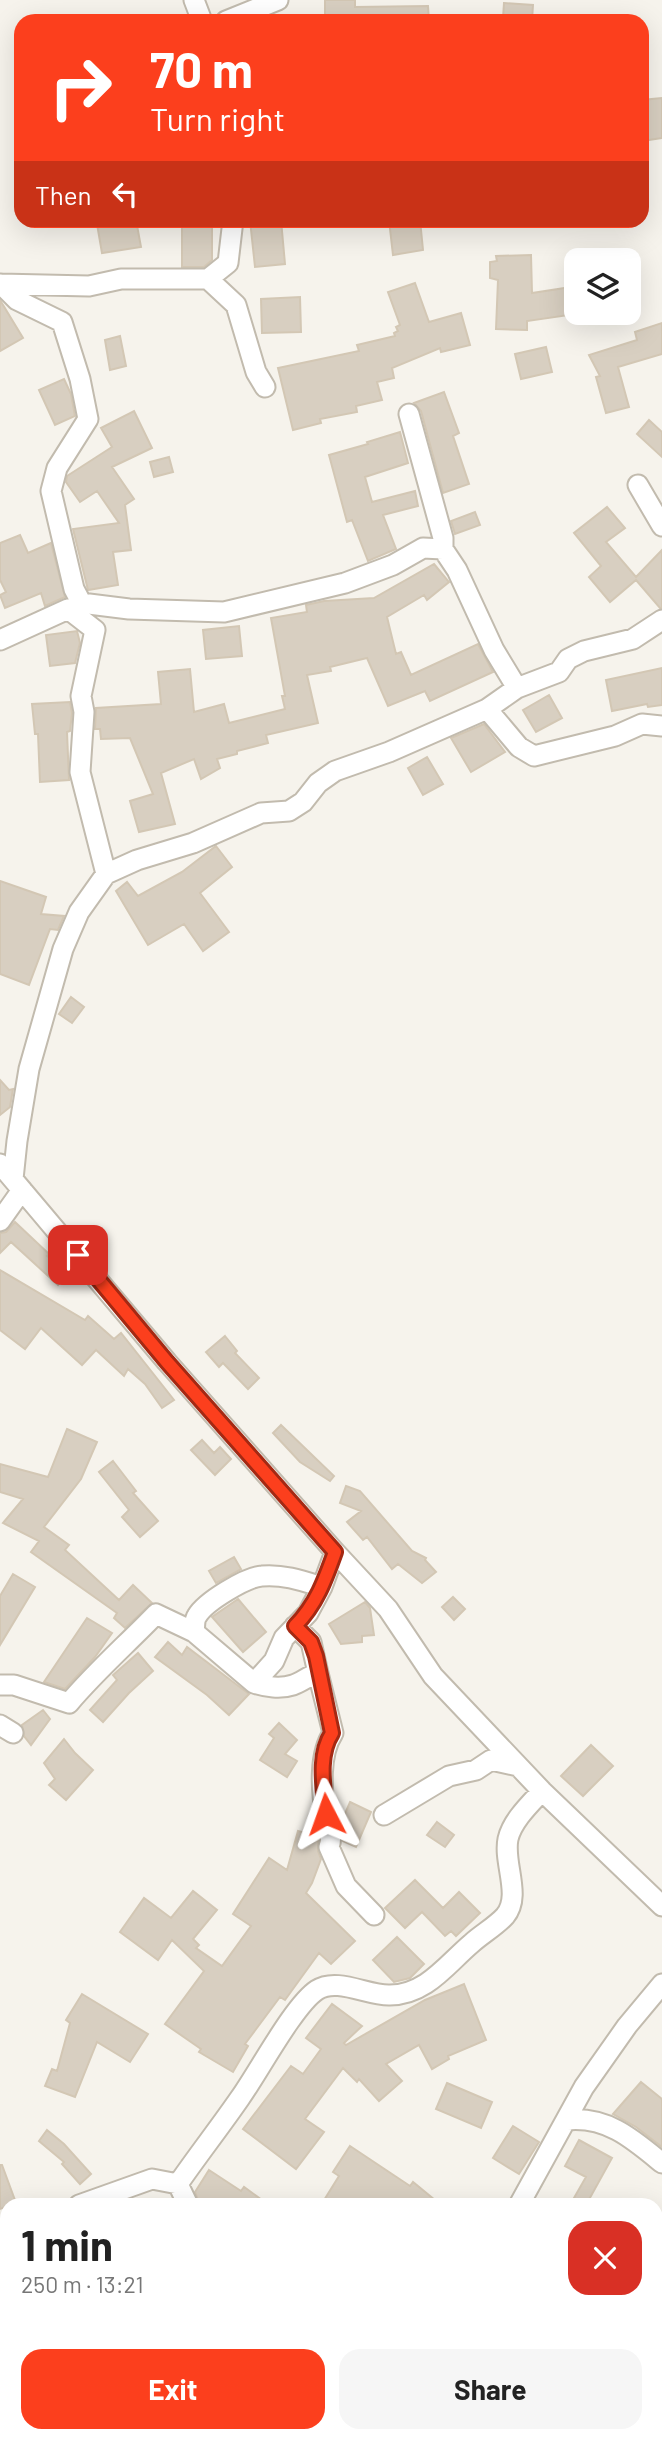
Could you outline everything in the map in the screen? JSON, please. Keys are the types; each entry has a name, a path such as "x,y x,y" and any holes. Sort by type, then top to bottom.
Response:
{"street":[{"path":"243,14 278,0"},
{"path":"0,284 89,286 121,279 208,279 228,262 232,228"},
{"path":"208,279 236,305 256,372 265,387"},
{"path":"0,284 17,300 62,321 80,379 88,419 57,468 51,491 76,607 95,630 81,696 84,712 80,772 106,874"},
{"path":"409,414 443,538 443,549 457,570 494,649 517,688"},
{"path":"638,485 662,526"},
{"path":"0,640 89,604 129,609 224,612 345,583 393,565 423,548 443,549"},
{"path":"0,1221 12,1178 29,1069 63,949 79,912 106,874 137,860 193,843 261,813 289,811 303,802 318,783 335,771 389,752 487,709 517,688 559,672 568,659 584,651 633,639 662,620"},
{"path":"487,709 519,747 534,756 615,736 642,724 662,726"},
{"path":"12,1178 175,1372 388,1609 433,1676 542,1791 662,1906"},
{"path":"254,1683 274,1661 284,1638 308,1613 322,1587 335,1552"},
{"path":"194,1632 195,1617 204,1607 227,1591 260,1575 294,1578 322,1587"},
{"path":"0,1685 14,1685 69,1703 95,1672 112,1659 156,1614 194,1632 254,1683 265,1687 294,1685 305,1676 318,1673"},
{"path":"295,1626 311,1642 316,1656 332,1733 326,1743 324,1759 326,1814 331,1840 329,1847 346,1886 374,1915"},
{"path":"384,1815 449,1776 476,1770 491,1760 520,1767"},
{"path":"178,2184 304,2002 318,1989 338,1986 387,1996 418,1989 432,1980 505,1916 513,1903 508,1837 523,1813 542,1791"},
{"path":"523,2198 584,2087 627,2026 662,1984"},
{"path":"567,2120 594,2120 612,2126 662,2163"},
{"path":"99,2198 152,2179 178,2184"},
{"path":"128,2198 152,2179"},
{"path":"178,2184 185,2198"}],"building":[{"path":"325,0 355,0 355,7 428,6 429,14 325,14"},
{"path":"504,3 533,5 532,14 503,14"},
{"path":"662,98 662,138 649,140 649,99"},
{"path":"98,228 137,228 141,247 102,253"},
{"path":"182,228 212,228 212,260 204,267 182,267"},
{"path":"251,228 282,228 285,264 255,267"},
{"path":"390,228 421,228 423,250 393,255"},
{"path":"531,255 532,293 564,288 564,316 527,321 527,330 496,329 498,280 490,278 490,262 497,261 496,256"},
{"path":"415,283 429,322 461,313 470,345 441,352 440,348 392,368 394,378 377,382 382,400 356,406 357,412 320,419 321,423 293,430 278,368 359,351 357,345 395,336 394,333 398,331 396,327 400,325 388,292"},
{"path":"300,297 301,332 262,333 261,299"},
{"path":"0,300 23,338 0,351"},
{"path":"662,323 662,354 618,367 629,407 606,413 596,377 600,376 589,355 637,340 635,332"},
{"path":"120,336 126,366 110,370 105,340"},
{"path":"546,347 552,372 521,379 515,354"},
{"path":"64,379 71,394 75,416 55,425 39,390"},
{"path":"444,392 459,433 453,436 469,484 443,493 421,411 414,403"},
{"path":"134,411 152,448 112,467 134,499 125,505 131,550 113,552 118,585 88,590 73,529 119,523 97,491 80,502 66,482 67,476 112,447 101,428"},
{"path":"649,420 662,432 662,457 637,434"},
{"path":"400,432 408,463 365,477 372,502 415,491 418,506 383,515 396,549 368,561 352,520 347,522 329,455"},
{"path":"169,457 173,472 154,477 150,462"},
{"path":"607,507 625,528 606,542 636,577 662,550 662,608 636,580 610,602 589,577 601,566 574,533"},
{"path":"475,512 480,525 455,534 451,521"},
{"path":"20,535 28,553 51,543 65,597 45,606 41,593 5,608 0,595 6,592 0,580 0,543"},
{"path":"434,564 449,582 427,600 424,595 387,617 396,654 401,652 411,675 478,644 493,672 430,701 425,691 388,706 367,658 330,667 331,671 307,675 318,723 266,735 268,743 217,759 220,768 201,779 194,759 161,773 175,824 139,832 130,801 153,794 130,738 101,739 100,729 95,729 96,708 161,704 158,672 190,669 194,712 224,704 229,723 285,709 271,618 307,612 306,605 324,601 374,598"},
{"path":"239,626 242,656 206,659 203,630"},
{"path":"77,631 80,643 75,663 50,666 46,635"},
{"path":"662,668 662,705 648,707 647,704 612,711 606,680"},
{"path":"549,695 562,718 536,732 523,710"},
{"path":"70,702 72,713 70,731 67,732 69,780 40,782 38,734 35,734 32,704"},
{"path":"484,724 505,752 471,772 451,738"},
{"path":"427,757 443,784 423,795 408,768"},
{"path":"216,846 232,867 200,893 229,932 203,951 184,924 148,945 116,891 127,882 138,896 182,872"},
{"path":"0,881 46,897 41,914 64,916 58,930 50,929 29,985 0,974"},
{"path":"71,997 84,1007 72,1023 59,1014"},
{"path":"0,1080 9,1090 13,1089 10,1107 0,1115"},
{"path":"15,1222 49,1254 47,1256 68,1272 58,1285 11,1242 0,1253 0,1233 6,1232"},
{"path":"0,1270 85,1320 88,1316 114,1339 121,1333 174,1400 162,1408 145,1384 128,1369 124,1376 96,1350 82,1365 41,1328 25,1349 0,1330"},
{"path":"225,1336 237,1351 235,1353 259,1378 248,1389 223,1363 219,1367 206,1352"},
{"path":"281,1425 334,1476 330,1481 300,1462 273,1433"},
{"path":"67,1429 97,1442 81,1479 44,1527 69,1545 65,1550 119,1600 133,1585 152,1603 125,1628 114,1618 117,1613 31,1552 39,1541 3,1523 23,1499 0,1492 0,1464 48,1477"},
{"path":"202,1440 214,1453 220,1447 231,1459 215,1475 191,1450"},
{"path":"113,1461 136,1491 133,1493 158,1521 140,1537 122,1517 129,1510 99,1472"},
{"path":"346,1486 360,1491 412,1551 426,1558 436,1572 422,1583 398,1564 392,1569 367,1537 363,1540 347,1522 361,1511 340,1503"},
{"path":"234,1557 241,1569 216,1583 209,1571"},
{"path":"13,1574 35,1587 0,1645 0,1596"},
{"path":"453,1597 465,1609 454,1620 442,1607"},
{"path":"238,1599 266,1632 243,1652 212,1617"},
{"path":"365,1602 370,1608 374,1635 362,1636 362,1642 341,1644 329,1624"},
{"path":"87,1618 112,1633 95,1657 65,1689 44,1682"},
{"path":"168,1642 182,1655 187,1647 249,1694 229,1715 207,1695 155,1657"},
{"path":"138,1653 153,1671 103,1722 90,1710 117,1680 113,1675"},
{"path":"43,1710 50,1719 31,1745 24,1736 22,1725"},
{"path":"279,1723 297,1740 285,1754 297,1761 287,1777 260,1760 274,1738 269,1734"},
{"path":"64,1739 93,1770 66,1800 49,1785 55,1779 44,1763"},
{"path":"591,1745 613,1766 583,1796 561,1776"},
{"path":"350,1802 371,1812 356,1847 343,1841 341,1823"},
{"path":"437,1822 454,1835 445,1847 427,1835"},
{"path":"298,1831 318,1836 321,1859 306,1893 355,1941 331,1964 319,1953 285,2000 280,1997 245,2044 248,2046 233,2072 199,2052 201,2049 165,2024 204,1971 172,1940 158,1960 120,1932 144,1898 171,1918 193,1891 217,1910 193,1939 199,1945 196,1948 222,1966 251,1926 233,1914 269,1858 287,1870"},
{"path":"415,1880 443,1908 459,1892 480,1913 456,1936 451,1931 445,1936 422,1912 405,1928 385,1908"},
{"path":"397,1937 424,1964 410,1978 394,1982 373,1960"},
{"path":"464,1984 486,2040 448,2056 449,2059 432,2069 419,2045 386,2064 402,2081 379,2101 359,2079 357,2082 343,2068 305,2119 324,2132 296,2169 243,2129 291,2066 303,2074 321,2049 306,2038 332,2004 362,2026 344,2043 346,2045 425,2000"},
{"path":"82,1994 148,2034 130,2062 97,2042 75,2097 45,2086 52,2069 57,2071 70,2023 66,2020"},
{"path":"641,2082 662,2099 662,2147 613,2114"},
{"path":"447,2083 492,2102 481,2128 436,2109"},
{"path":"513,2126 539,2142 519,2174 493,2158"},
{"path":"47,2130 64,2144 91,2174 80,2184 62,2164 64,2162 39,2141"},
{"path":"579,2140 612,2158 590,2198 574,2198 586,2177 565,2166"},
{"path":"350,2146 410,2186 413,2182 432,2198 325,2198 339,2176 333,2172"},
{"path":"0,2165 2,2165 14,2198 0,2198"},
{"path":"209,2170 241,2191 244,2187 259,2198 197,2198 195,2192"}],"route":[{"path":"78,1255 167,1362 335,1552 322,1587 308,1613 295,1626 311,1642 316,1656 332,1733 326,1743 324,1759 326,1814"}]}
